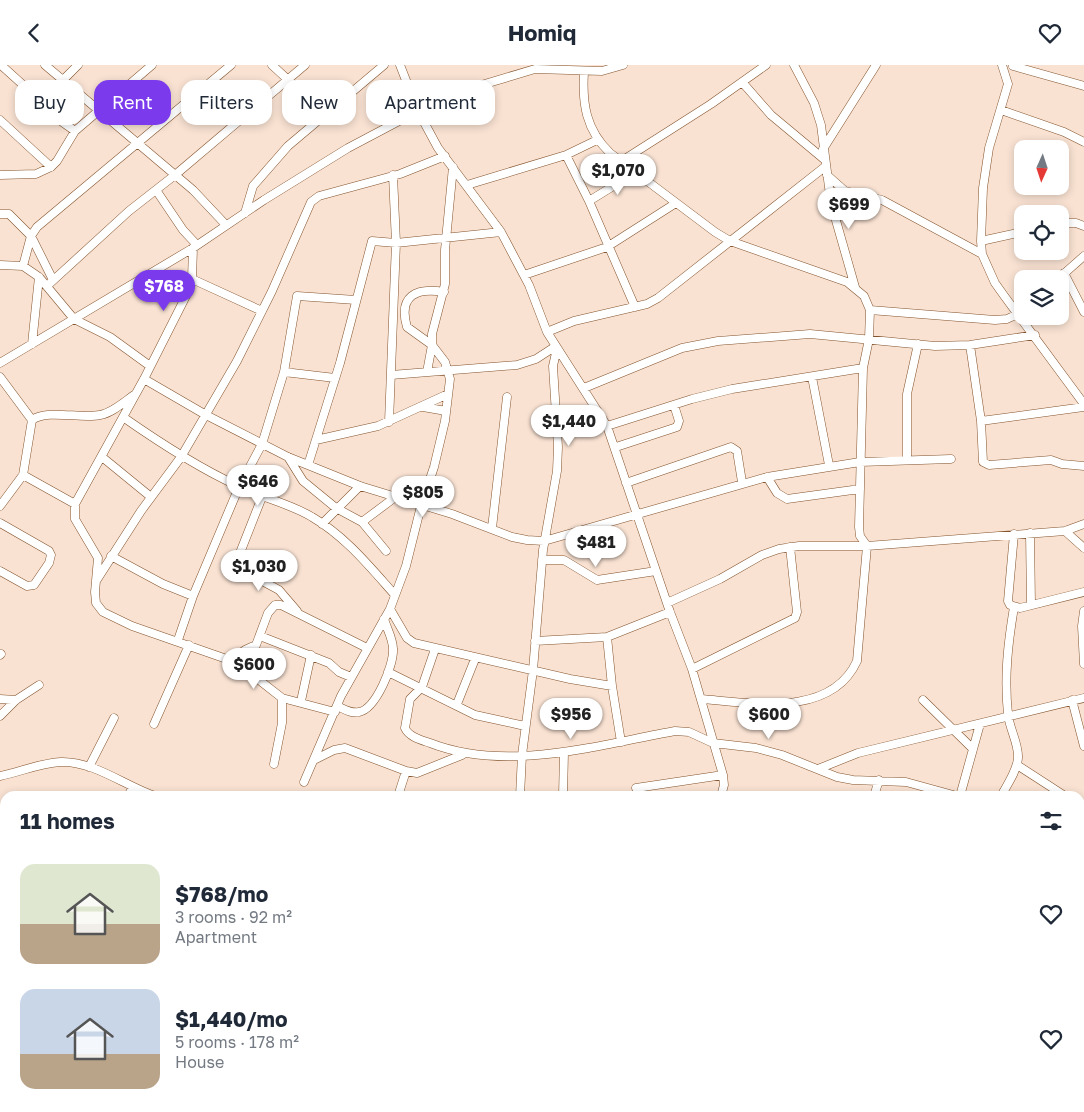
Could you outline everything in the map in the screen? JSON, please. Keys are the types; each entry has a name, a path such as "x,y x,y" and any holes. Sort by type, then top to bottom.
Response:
{"street":[{"path":"1,65 42,102 51,113 75,131"},
{"path":"45,65 63,80 78,65"},
{"path":"135,80 152,65"},
{"path":"23,266 31,236 37,227 231,65"},
{"path":"272,65 288,78"},
{"path":"47,286 129,211 175,175 305,65"},
{"path":"356,88 384,65"},
{"path":"400,65 406,80"},
{"path":"620,162 766,65"},
{"path":"794,65 814,103 821,125 825,163 836,228 855,287"},
{"path":"823,149 875,65"},
{"path":"1002,65 1008,84"},
{"path":"495,81 535,69 563,67 584,71 619,66"},
{"path":"1014,305 995,283 982,254 981,241 983,188 989,148 1008,84 1014,66 1084,86"},
{"path":"584,71 584,104 597,140 620,162 730,241 846,281 864,296 870,310 869,339 863,368 860,462 860,536 867,547 857,661 851,674 828,692 783,705 701,699"},
{"path":"742,82 771,115 825,163"},
{"path":"84,97 94,105"},
{"path":"1001,111 1064,132 1084,141"},
{"path":"0,175 36,174 51,167 57,161 75,131 94,115"},
{"path":"0,120 51,167"},
{"path":"118,125 175,175 226,225"},
{"path":"245,213 253,186 258,178 288,146 312,125"},
{"path":"0,363 195,246 348,148 392,125"},
{"path":"426,125 444,156 468,185 501,232 524,275 547,332 607,426 616,447 626,483 670,612 692,669 723,775 722,791"},
{"path":"468,185 566,155 597,140"},
{"path":"566,155 589,201 635,307"},
{"path":"96,581 181,457 206,415 262,311 311,202 319,196 393,175 444,156"},
{"path":"547,332 574,321 635,307 658,298 825,163"},
{"path":"427,372 434,321 444,292 453,167"},
{"path":"589,201 636,172"},
{"path":"389,422 396,243 393,175"},
{"path":"827,175 845,191 882,200 982,254"},
{"path":"156,190 195,246 192,279 186,296 144,379 75,505 73,514 75,519 98,558 96,603 103,612 132,626 178,640 238,663 282,698 352,713 367,709 373,703 388,672 393,651 384,619"},
{"path":"524,275 608,247 676,203"},
{"path":"0,214 9,214 31,236 53,280"},
{"path":"1069,223 1084,225"},
{"path":"308,465 356,300 370,243 374,240 396,243 501,232"},
{"path":"981,241 1014,235"},
{"path":"1068,270 1084,256"},
{"path":"0,265 23,266 47,286 74,319 110,337 150,366"},
{"path":"32,344 38,277"},
{"path":"192,279 262,311"},
{"path":"304,782 336,709 367,648 390,609 406,566 421,506 434,467 446,411 450,379 448,369 432,345 407,327 405,306 410,297 427,289 444,292"},
{"path":"1069,289 1084,312"},
{"path":"178,640 193,596 238,487 262,444 284,372 297,296 356,300"},
{"path":"870,310 995,320 1014,315"},
{"path":"980,421 1084,403 1029,325"},
{"path":"584,388 682,348 718,341 810,334 918,344 970,345 1035,335"},
{"path":"907,460 907,394 918,344"},
{"path":"970,345 980,421 982,459 985,464 1051,460 1062,464 1084,467"},
{"path":"391,375 517,365 557,347"},
{"path":"520,791 522,755 533,670 544,541 557,463 553,366 557,347"},
{"path":"540,356 553,366"},
{"path":"607,426 732,389 863,368"},
{"path":"284,372 334,378"},
{"path":"0,377 32,420 23,475 0,506"},
{"path":"812,377 829,465"},
{"path":"144,379 206,415 288,457 394,498 452,514 527,540 544,541 742,482 829,465 951,459"},
{"path":"32,420 47,414 81,417 100,415 136,394"},
{"path":"316,440 389,422 448,394"},
{"path":"492,528 507,397"},
{"path":"616,447 677,427 678,421 674,405"},
{"path":"423,407 446,411"},
{"path":"123,417 181,457 238,487 295,508 322,524 350,546 395,595"},
{"path":"626,483 731,447 737,451 742,482"},
{"path":"102,457 152,497"},
{"path":"288,457 303,481 336,508 362,522 386,551"},
{"path":"23,475 75,505"},
{"path":"767,477 777,493 787,499 860,489"},
{"path":"322,524 360,486"},
{"path":"262,497 236,563 238,567 279,590 298,613"},
{"path":"362,522 394,498"},
{"path":"0,523 49,551 51,555 49,563 34,585 27,586 0,571"},
{"path":"667,603 720,579 762,555 790,547 867,547 1014,533 1065,531 1084,524"},
{"path":"1065,531 1084,548"},
{"path":"1014,533 1008,601 1014,607 1020,609 1084,592"},
{"path":"1030,533 1031,605"},
{"path":"692,669 795,618 797,613 790,547"},
{"path":"112,556 163,584 193,596"},
{"path":"542,560 564,560 598,580 656,571"},
{"path":"238,663 242,649 256,645 268,613 275,605 281,605 367,648"},
{"path":"1004,791 1017,765 1018,755 1008,717 1006,689 1007,653 1014,607"},
{"path":"390,609 407,638 414,643 475,659 594,684 612,685"},
{"path":"1084,611 1082,626 1084,664"},
{"path":"535,641 607,637 670,612"},
{"path":"260,636 311,655 352,677"},
{"path":"607,637 621,742"},
{"path":"154,724 189,645"},
{"path":"435,649 422,687 410,699 405,727 407,731 418,739 464,754 522,755 564,753 675,731 689,732 713,743 756,748 782,755 838,777 853,780 906,782 942,791"},
{"path":"301,701 311,655"},
{"path":"457,704 475,659"},
{"path":"388,672 457,704 475,715 525,726"},
{"path":"0,716 16,700 39,685"},
{"path":"274,764 282,723 282,698"},
{"path":"818,769 858,753 1084,698"},
{"path":"0,699 16,700"},
{"path":"923,700 973,749"},
{"path":"1072,700 1084,746"},
{"path":"90,767 114,718"},
{"path":"960,791 980,724"},
{"path":"314,760 345,748 406,771 423,772 464,754"},
{"path":"563,791 564,753"},
{"path":"0,776 54,763 74,763 90,767 143,791"},
{"path":"1017,765 1057,791"},
{"path":"400,791 406,771"},
{"path":"636,788 723,775"},
{"path":"876,791 879,780"},
{"path":"131,791 133,787"},
{"path":"929,791 930,787"}]}
